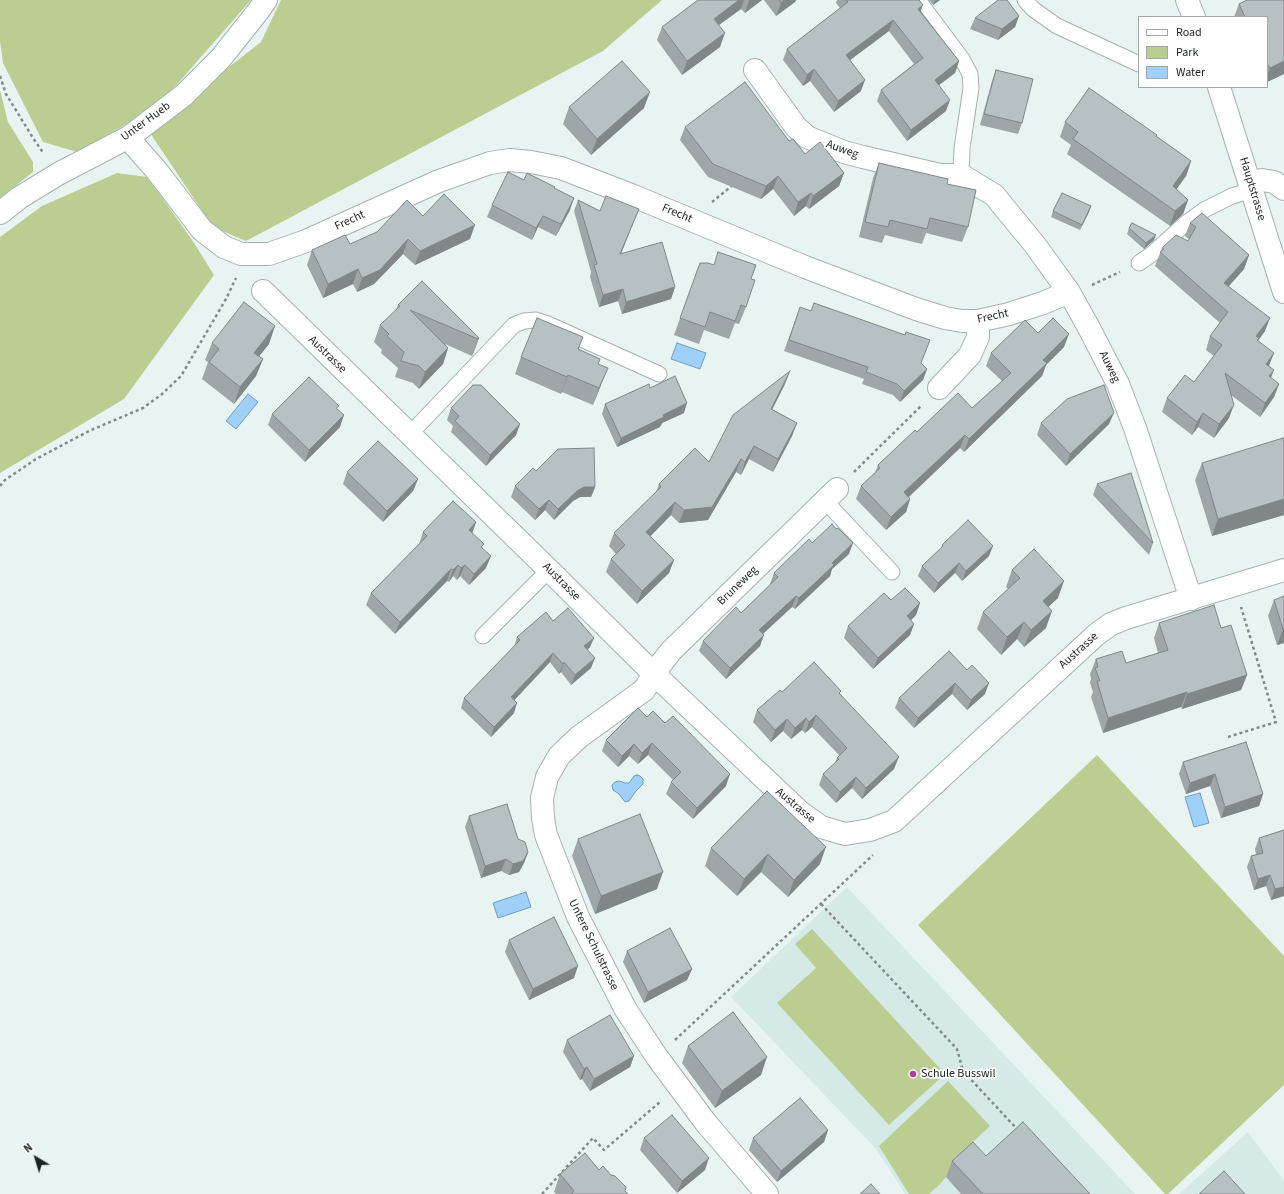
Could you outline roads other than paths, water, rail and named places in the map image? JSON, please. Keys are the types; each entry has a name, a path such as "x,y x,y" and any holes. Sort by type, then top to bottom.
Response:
{"street":[{"name":"Unter Hueb","path":"0,213 19,198 58,174 129,137 184,95 221,58 266,0"},
{"path":"1187,0 1194,16"},
{"name":"Auweg","path":"755,70 796,127 807,137 844,152 863,157 940,175 961,175 994,195 1035,245 1069,292 1118,384 1135,428 1191,599"},
{"name":"Hauptstrasse","path":"1219,88 1284,292"},
{"name":"Frecht","path":"129,137 134,146 157,171 202,230 224,246 241,254 270,254 306,241 439,180 490,163 510,160 531,162 561,168 631,195 805,267 916,309 945,318 962,321 978,321 1009,314 1043,303 1069,292"},
{"path":"1251,187 1262,180 1274,182 1284,189"},
{"name":"Austrasse","path":"263,291 654,674 800,812 821,827 845,834 870,830 894,821 1096,634 1112,624 1126,618 1284,570"},
{"path":"939,388 970,355 978,337 978,321"},
{"name":"Bruneweg","path":"654,674 671,651 831,495"},
{"name":"Untere Schulstrasse","path":"654,674 644,690 579,737 559,756 547,777 542,798 546,835 578,917 626,1010 657,1057 706,1123 767,1194"}],"lane":[{"path":"918,0 962,59 970,74 971,88 962,148 961,175"},
{"path":"1025,0 1033,9 1057,26 1138,64"},
{"path":"1139,263 1152,254 1185,224 1204,210 1251,187"},
{"path":"409,434 514,325 524,321 536,320 548,324 659,374"},
{"path":"831,495 892,572"},
{"path":"483,636 549,570"}],"water":[{"path":"677,343 706,353 700,369 671,359"},
{"path":"248,394 258,402 236,429 226,421"},
{"path":"637,775 643,779 643,784 629,801 625,802 619,794 613,790 612,785 619,781 629,783 634,776"},
{"path":"1200,793 1209,823 1194,827 1185,797"},
{"path":"526,892 531,907 498,918 493,903"}],"place":[{"name":"Schule Busswil","path":"913,1074"}]}
